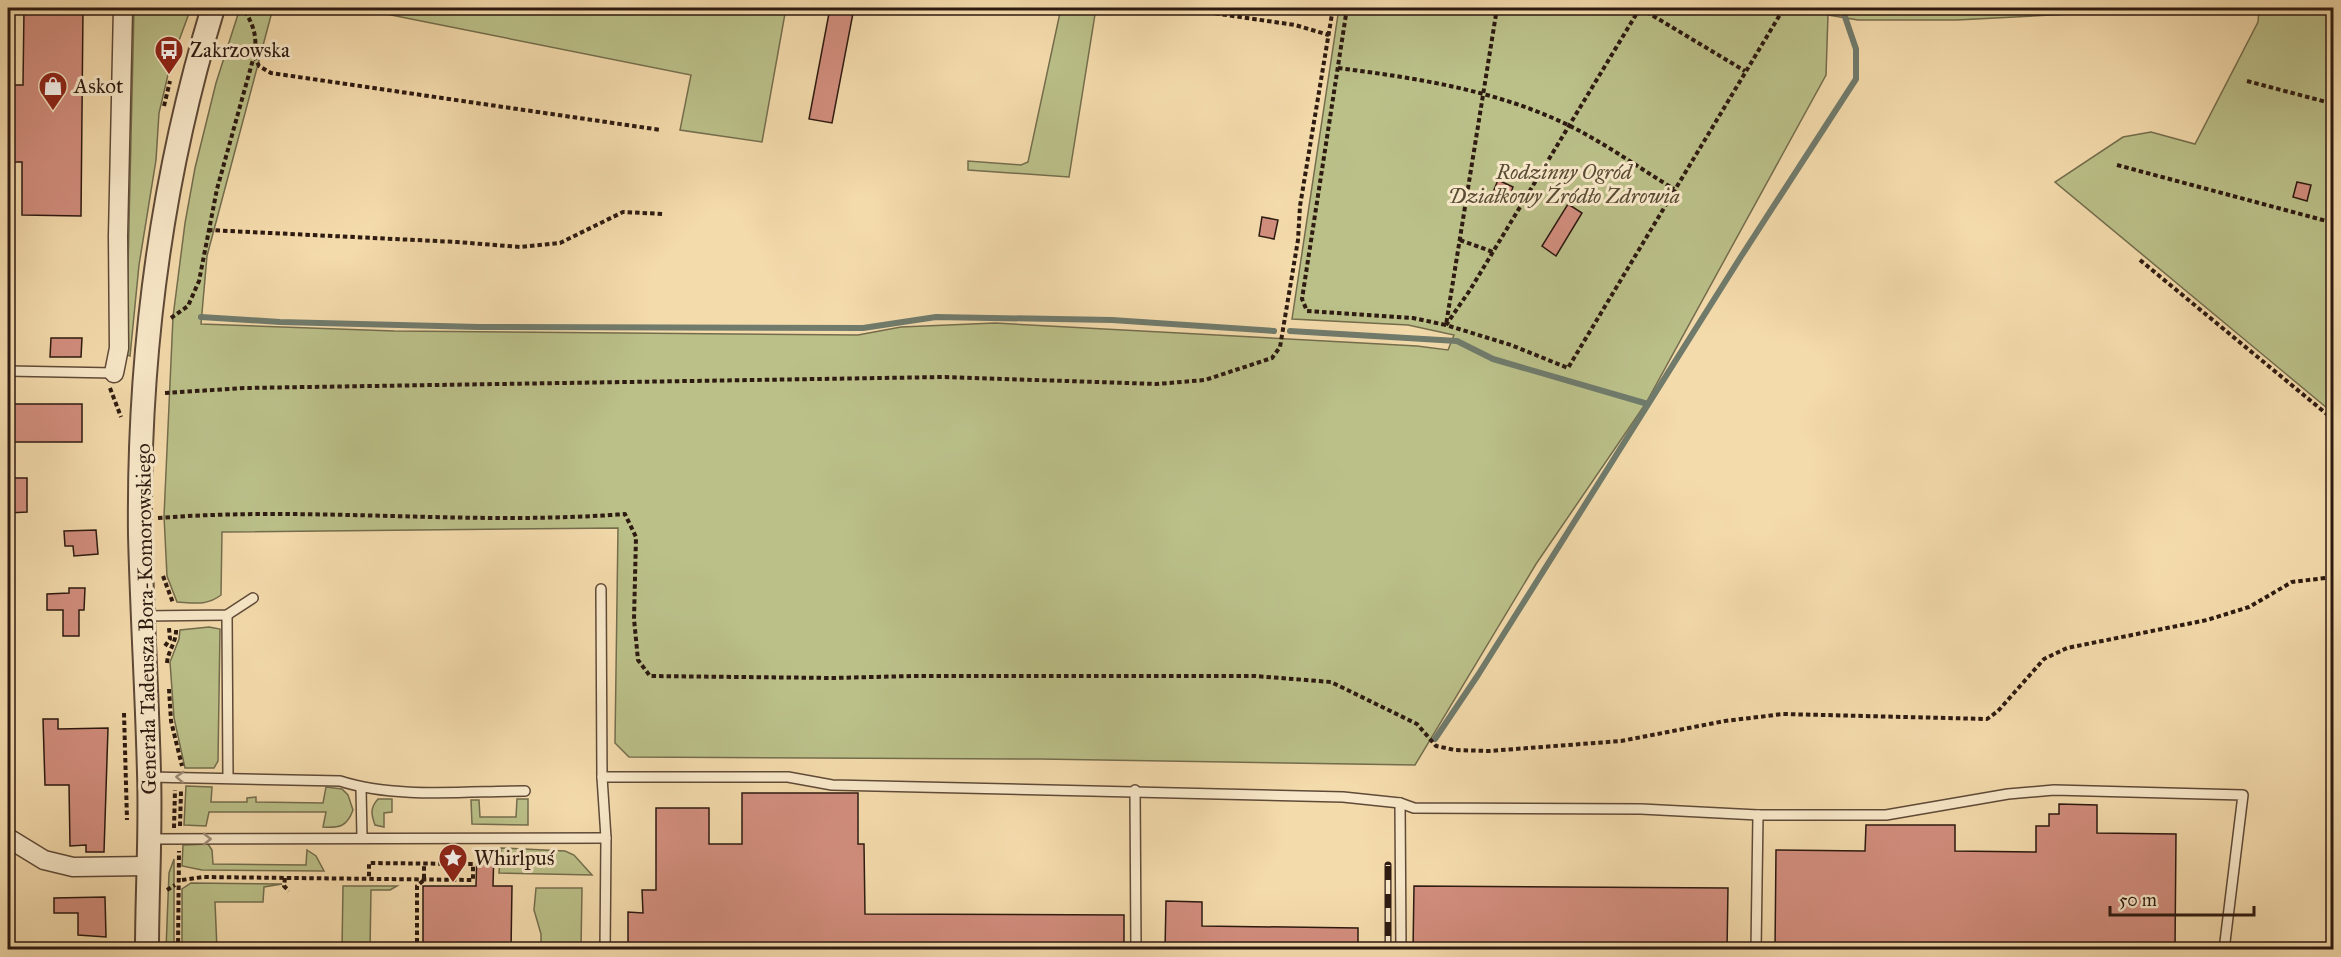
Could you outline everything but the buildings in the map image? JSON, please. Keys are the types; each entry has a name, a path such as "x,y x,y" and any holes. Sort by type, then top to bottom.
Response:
{"street":[{"path":"112,382 119,348 118,236 123,8"},
{"name":"Generała Tadeusza Bora-Komorowskiego","path":"147,950 149,777 141,511 159,329 162,213 187,94 213,8"},
{"path":"8,838 44,860 73,867 148,866"}],"lane":[{"path":"8,370 112,382"},
{"path":"601,589 602,777 606,838 605,950"},
{"path":"143,616 227,615 253,598"},
{"path":"227,615 228,778"},
{"path":"149,777 340,781 361,788 525,791"},
{"path":"602,777 788,777 832,785 1136,790 1343,797 1400,803 1414,808 1641,809 1758,815 1886,815 2008,794 2054,790 2243,795 2224,950"},
{"path":"361,788 362,837"},
{"path":"1136,790 1136,950"},
{"path":"1400,803 1401,950"},
{"path":"1756,950 1758,815"},
{"path":"149,839 606,838"}],"path":[{"path":"159,329 188,306 199,281 208,230 257,43 255,29 243,8"},
{"path":"1178,8 1295,25 1329,35"},
{"path":"166,394 244,388 945,377 1156,384 1205,380 1272,358 1280,347 1298,240 1300,206 1333,8"},
{"path":"1347,8 1302,299 1307,311 1413,318 1446,325 1511,345 1568,368 1784,8"},
{"path":"1446,325 1497,8"},
{"path":"1446,325 1493,252 1640,8 1745,71"},
{"path":"254,56 260,66 272,73 661,130"},
{"path":"1338,68 1483,94 1569,126 1674,189"},
{"path":"2247,81 2334,104"},
{"path":"2117,165 2334,223"},
{"path":"208,230 520,247 560,243 623,212 664,214"},
{"path":"1460,240 1493,252"},
{"path":"2140,260 2334,420"},
{"path":"159,329 169,319 170,310"},
{"path":"112,382 125,424"},
{"path":"155,518 161,515 222,514 535,516 625,514 636,537 634,619 638,660 650,676 833,678 1255,676 1331,682 1418,724 1437,746 1455,750 1489,751 1622,741 1725,721 1783,714 1987,719 1998,711 2044,659 2067,648 2207,620 2249,607 2292,582 2334,577"},
{"path":"161,515 161,527"},
{"path":"162,570 172,600"},
{"path":"168,670 169,650 176,640 176,633"},
{"path":"168,681 171,722 181,768"},
{"path":"124,719 126,795"},
{"path":"175,786 177,825 181,786"},
{"path":"178,950 179,848"},
{"path":"182,880 203,877 424,880 473,880 473,864 369,863 369,879"},
{"path":"417,950 417,886 424,880 424,864"},
{"path":"285,878 284,886 289,891"}],"green space":[{"path":"134,8 191,8 171,62 159,113 156,160 139,265 130,356 127,355 127,311"},
{"name":"Rodzinny Ogród Działkowy Źródło Zdrowia","path":"240,8 273,8 207,256 201,324 394,331 858,335 901,327 995,323 1417,346 1448,350 1454,335 1408,325 1292,319 1339,8 2189,8 1957,20 1858,20 1828,15 1826,75 1646,403 1536,564 1415,765 1040,759 629,757 615,743 618,528 222,532 221,595 205,602 177,602 167,576 164,516 173,317 185,223 195,168 216,83"},
{"path":"356,8 786,8 762,142 680,130 691,75"},
{"path":"1061,8 1096,8 1069,177 968,170 968,161 1021,165 1028,162"},
{"path":"2233,8 2333,8 2333,413 2055,182 2123,137 2151,132 2195,144 2258,22 2259,10"},
{"path":"209,627 220,629 218,761 214,768 185,768 174,718 170,662 180,630"},
{"path":"186,786 212,787 211,802 247,802 247,798 256,797 256,802 323,803 326,787 342,789 348,795 353,810 345,823 334,827 323,827 326,812 209,812 206,826 184,825"},
{"path":"378,799 392,799 392,812 384,813 384,827 375,825 373,818 372,808"},
{"path":"517,799 528,799 528,825 472,824 471,800 479,800 480,817 516,817"},
{"path":"208,844 212,850 213,864 306,865 307,850 316,856 324,871 202,870 182,866 183,845"},
{"path":"501,848 565,851 574,855 592,875 499,873"},
{"path":"174,859 174,949 166,949 169,873"},
{"path":"191,883 282,884 264,887 263,902 215,902 217,949 182,949 182,889"},
{"path":"343,886 397,886 390,890 371,890 370,949 342,949"},
{"path":"536,888 582,888 581,949 541,949 541,934 534,910"}],"waterway":[{"path":"1435,739 1478,675 1742,255 1856,79 1856,49 1842,8"},
{"path":"201,317 280,322 479,327 863,328 936,317 1112,320 1274,331"},
{"path":"1290,331 1457,341 1493,359 1648,404"}],"railway":[{"path":"1388,865 1388,950"}],"place":[{"name":"Zakrzowska","path":"169,76"},
{"name":"Askot","path":"53,112"},
{"name":"Whirlpuś","path":"453,884"}]}
